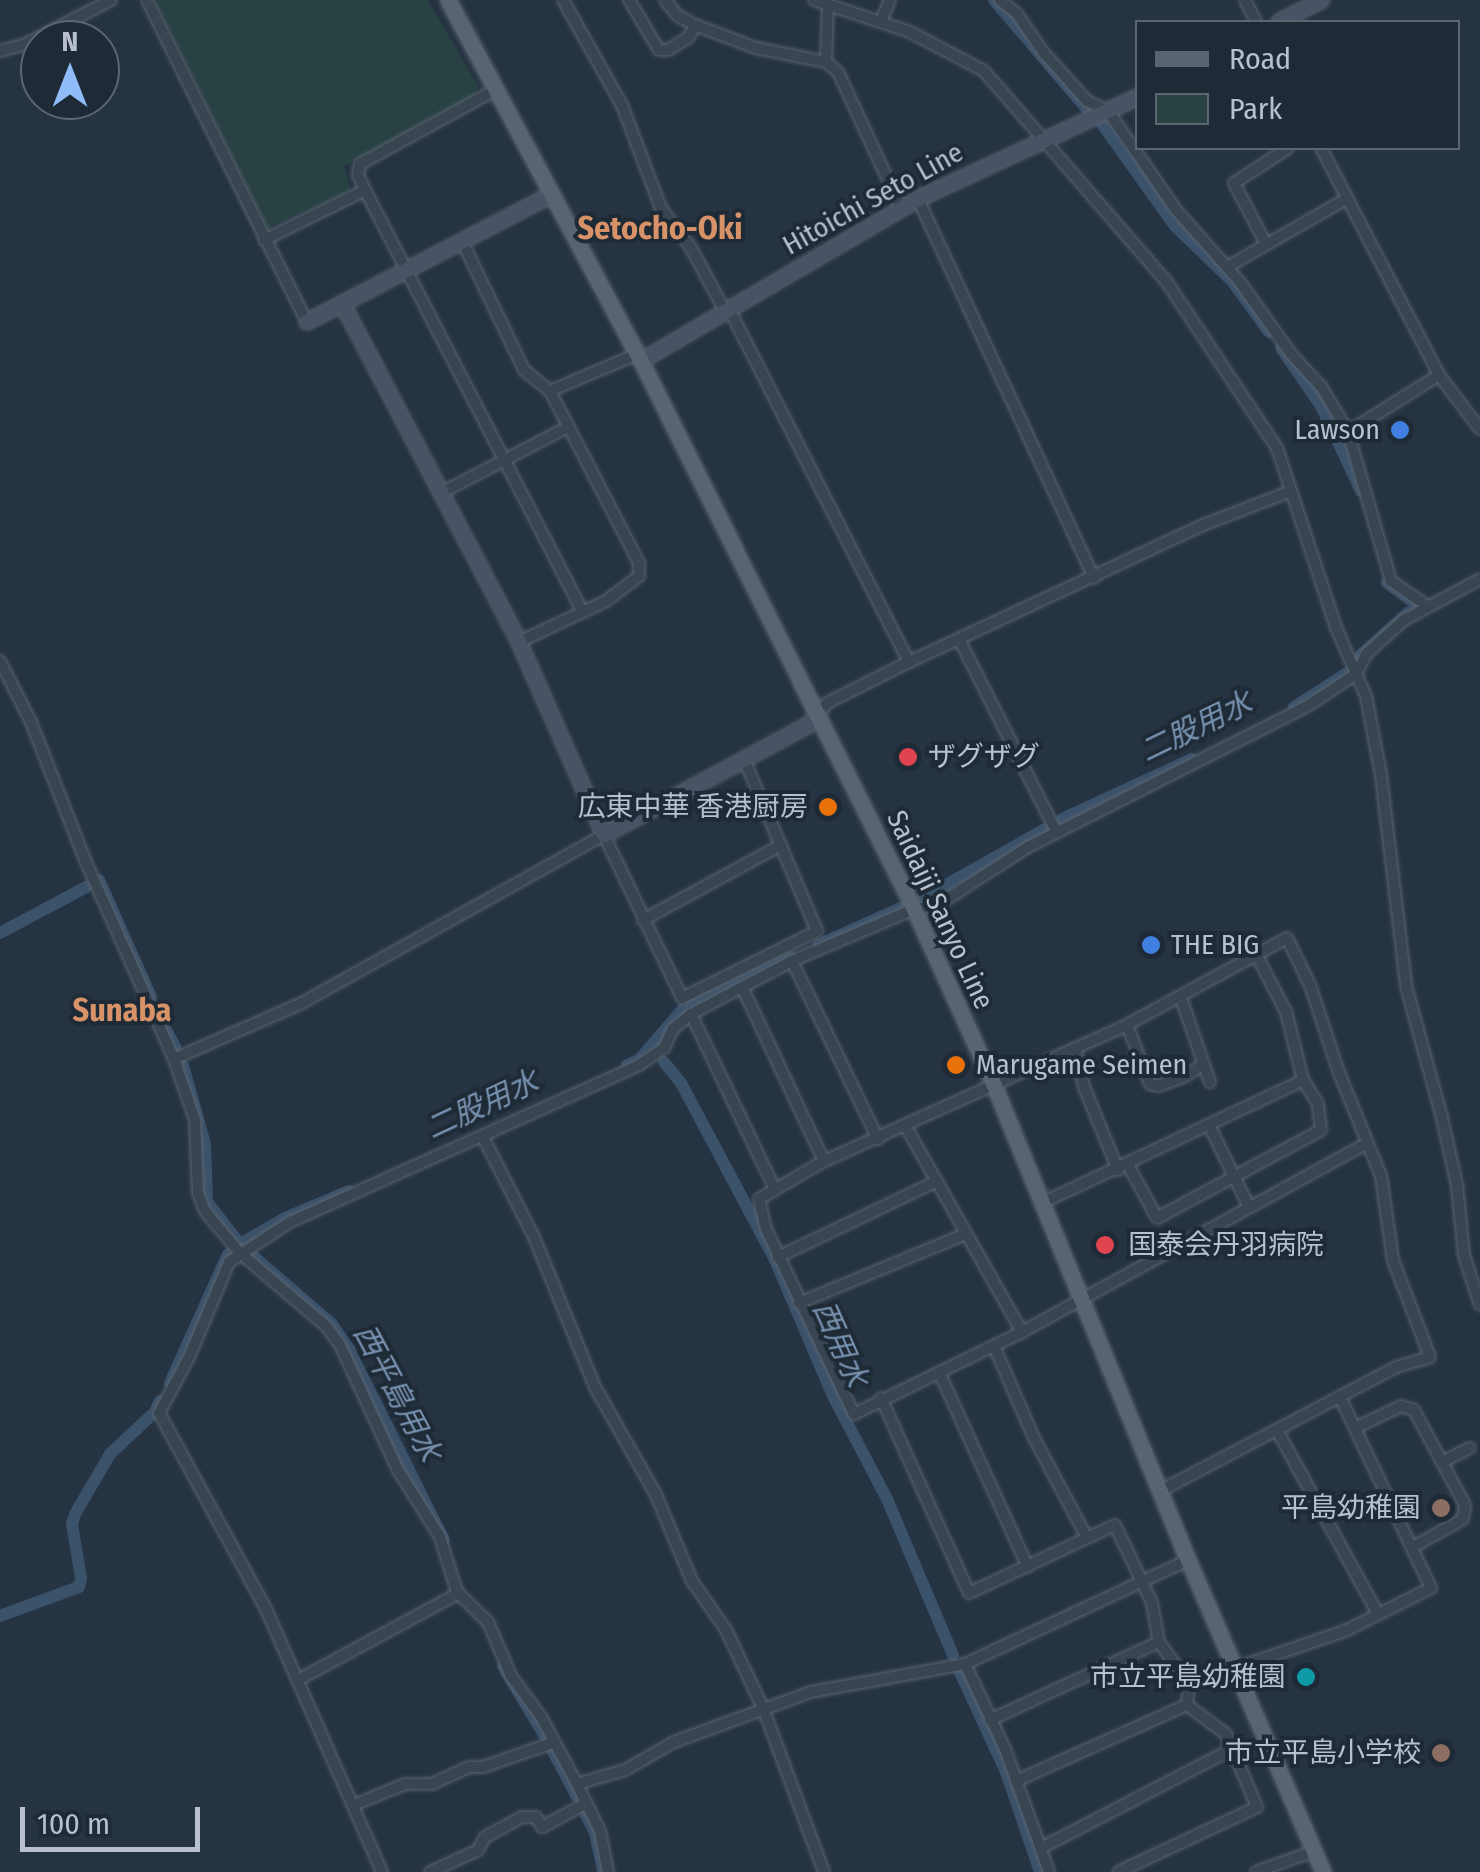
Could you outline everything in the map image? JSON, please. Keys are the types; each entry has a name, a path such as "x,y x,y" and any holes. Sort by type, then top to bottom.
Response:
{"main road":[{"name":"Saidaiji Sanyo Line","path":"448,0 639,358 914,909 993,1083 1188,1560 1324,1872"}],"street":[{"path":"0,51 26,44 111,0"},
{"path":"146,0 306,322 551,194"},
{"path":"562,0 622,105 661,208 691,248 727,310 910,662"},
{"path":"629,0 659,50 668,50 689,37 696,25"},
{"path":"665,0 678,16 696,25 756,48 826,62 838,72 902,208"},
{"path":"814,0 881,21 954,51 984,71 1166,282 1277,448 1366,696 1381,775 1406,986 1442,1118 1457,1185 1464,1254 1480,1305"},
{"path":"881,21 890,0"},
{"path":"1000,0 1017,14 1042,52 1087,101 1108,111 1176,210 1227,266 1322,388 1348,432 1391,580 1427,606"},
{"path":"1283,20 1322,0"},
{"path":"826,62 828,5"},
{"path":"495,90 360,164 358,174 582,612"},
{"name":"Hitoichi Seto Line","path":"639,358 918,199 1135,98"},
{"path":"1266,244 1234,183 1285,150"},
{"path":"1322,150 1438,375 1480,429"},
{"path":"264,240 365,190"},
{"path":"1227,266 1348,198"},
{"path":"918,199 1094,578"},
{"path":"462,241 524,370 550,391 638,563 640,576 606,601 519,642"},
{"path":"342,303 519,642 642,920 682,998 817,931 744,759"},
{"path":"550,391 639,358"},
{"path":"1348,432 1438,375"},
{"path":"443,492 568,428"},
{"path":"174,1059 300,1004 808,725 828,703 1202,525 1291,490"},
{"path":"382,1872 266,1608 159,1412 190,1355 229,1262 290,1222 639,1065 664,1048 673,1029 692,1014 792,961 914,909 936,906 1058,832 1308,705 1356,674 1380,639 1427,606 1480,580"},
{"path":"960,639 1058,832"},
{"path":"0,661 31,722 85,860 174,1059 195,1120 198,1194 205,1211 240,1252 327,1328 340,1345 398,1470 440,1538 459,1593 488,1622 511,1676 540,1717 577,1784 600,1830 608,1872"},
{"path":"642,920 780,845"},
{"path":"1160,1492 1396,1368 1430,1356 1393,1260 1381,1176 1310,986 1288,938 1127,1025 824,1161 759,1199 758,1210 778,1256 854,1414 1022,1332 1366,1144"},
{"path":"1075,1048 1084,1087 1123,1168 1157,1218 1321,1130 1318,1104 1303,1080 1286,1012 1257,956"},
{"path":"792,961 878,1139"},
{"path":"744,988 824,1161"},
{"path":"1181,998 1210,1082"},
{"path":"692,1014 774,1187"},
{"path":"1127,1025 1150,1084 1158,1086 1204,1064"},
{"path":"1042,1203 1303,1080"},
{"path":"1209,1125 1249,1207"},
{"path":"906,1127 963,1235 1022,1332"},
{"path":"483,1137 534,1237 596,1387 656,1495 692,1581 726,1630 764,1708 798,1813 824,1872"},
{"path":"778,1256 935,1182"},
{"path":"799,1303 963,1235"},
{"path":"994,1346 1034,1438 1086,1536"},
{"path":"939,1372 1028,1566"},
{"path":"1189,1684 1238,1671 1345,1631 1431,1588 1340,1397"},
{"path":"881,1398 969,1593 1115,1525 1152,1603 1159,1642 1189,1684 1187,1706"},
{"path":"1357,1428 1400,1406 1414,1410 1465,1504 1464,1520 1412,1546"},
{"path":"1278,1432 1378,1614"},
{"path":"1442,1462 1470,1448"},
{"path":"577,1784 625,1770 674,1742 811,1692 965,1664 1188,1560"},
{"path":"298,1680 459,1593"},
{"path":"990,1720 1159,1642"},
{"path":"965,1664 1043,1847 1048,1872"},
{"path":"1118,1872 1257,1806 1226,1734 1187,1706"},
{"path":"1016,1781 1187,1706"},
{"path":"354,1804 404,1784 432,1784 468,1767 483,1767 552,1743"},
{"path":"1043,1847 1232,1749"},
{"path":"430,1872 478,1850 484,1836 522,1817 536,1817 542,1827 585,1804"},
{"path":"1256,1872 1314,1850"}],"green space":[{"path":"156,0 428,0 478,86 475,95 344,166 351,190 267,229"}],"waterway":[{"path":"994,0 1086,108"},
{"path":"1102,124 1175,226 1232,281 1269,332"},
{"path":"1281,348 1321,406 1361,491"},
{"path":"1387,583 1419,606"},
{"name":"二股用水","path":"1359,657 1409,612"},
{"name":"二股用水","path":"1294,707 1347,673"},
{"name":"二股用水","path":"1062,819 1192,759"},
{"name":"二股用水","path":"921,899 1045,829"},
{"name":"二股用水","path":"99,880 151,997"},
{"name":"二股用水","path":"0,933 86,887"},
{"name":"二股用水","path":"818,945 903,907"},
{"name":"二股用水","path":"627,1065 639,1060 682,1010 791,957"},
{"name":"二股用水","path":"163,1024 176,1048"},
{"name":"西用水","path":"664,1062 681,1083 775,1260 833,1396 887,1499 953,1655"},
{"name":"二股用水","path":"183,1065 205,1144 207,1202 240,1244 285,1218 349,1191"},
{"path":"170,1383 228,1254"},
{"name":"西平島用水","path":"253,1256 332,1324 349,1349 444,1540"},
{"path":"0,1616 79,1587 72,1524 75,1514 110,1454 155,1412 160,1401"},
{"name":"西平島用水","path":"503,1666 544,1735"},
{"name":"西用水","path":"958,1668 1006,1772 1040,1872"},
{"name":"西平島用水","path":"551,1748 577,1797"},
{"name":"西平島用水","path":"586,1815 595,1833 603,1872"}],"place":[{"name":"Lawson","path":"1400,430"},
{"name":"ザグザグ","path":"908,757"},
{"name":"広東中華 香港厨房","path":"828,807"},
{"name":"THE BIG","path":"1151,945"},
{"name":"Marugame Seimen","path":"956,1065"},
{"name":"国泰会丹羽病院","path":"1105,1245"},
{"name":"平島幼稚園","path":"1441,1508"},
{"name":"市立平島幼稚園","path":"1306,1677"},
{"name":"市立平島小学校","path":"1441,1753"}],"district":[{"name":"Setocho-Oki","path":"660,228"},
{"name":"Sunaba","path":"122,1010"}]}
